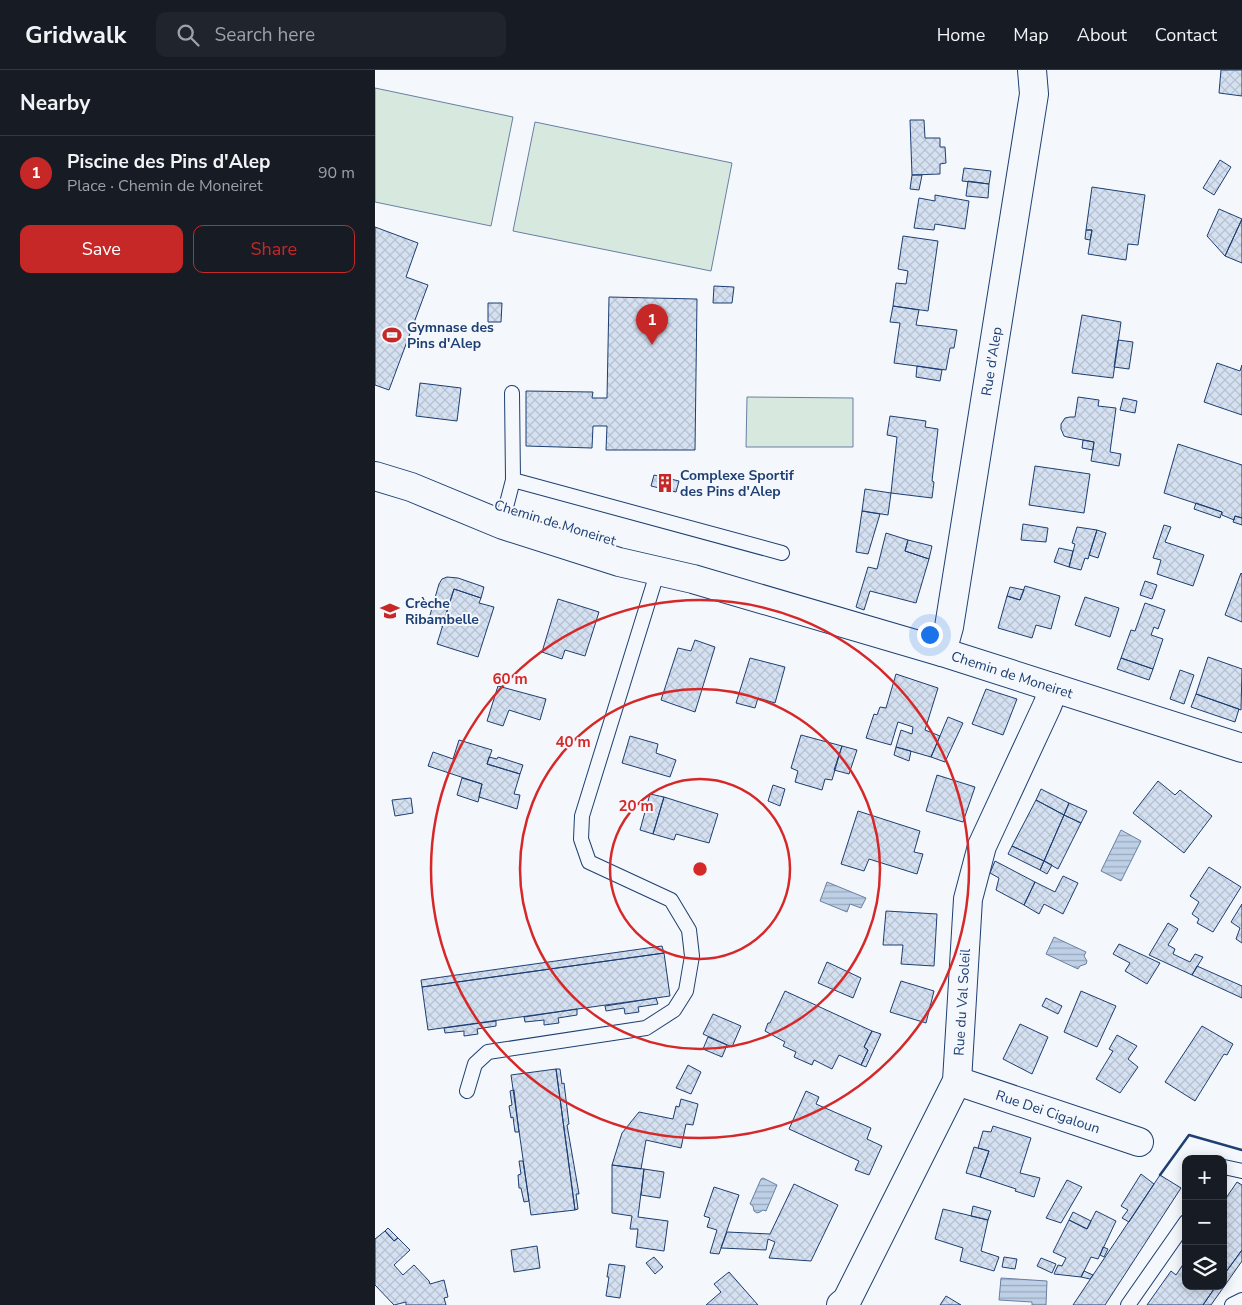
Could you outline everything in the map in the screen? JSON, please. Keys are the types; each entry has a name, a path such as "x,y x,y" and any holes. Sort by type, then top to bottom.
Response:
{"street":[{"name":"Rue d'Alep","path":"942,652 949,627 1035,94 1032,70"},
{"name":"Chemin de Moneiret","path":"375,476 411,487 506,507 620,542 660,565 693,579 942,652 1242,748"},
{"name":"Chemin de Moneiret","path":"411,487 503,525 619,562 660,565"},
{"name":"Rue du Val Soleil","path":"841,1305 847,1300 957,1080 968,899 982,846 1054,688"},
{"name":"Rue Dei Cigaloun","path":"957,1080 1139,1142"}],"lane":[{"path":"506,507 513,480 512,393"},
{"path":"513,480 782,552"},
{"path":"467,1091 475,1064 488,1052 646,1028 674,1010 686,991 692,956 689,930 671,900 589,862 581,839 582,816 660,565"},
{"path":"1227,1168 1242,1171"},
{"path":"1128,1305 1182,1228"},
{"path":"1232,1305 1242,1300"}],"shaded area":[{"path":"375,88 513,117 491,226 375,202"},
{"path":"535,122 732,163 711,271 513,231"},
{"path":"747,397 853,398 853,447 746,447"}],"water":[{"path":"1121,830 1141,841 1121,881 1101,871"},
{"path":"827,882 866,898 861,908 850,904 847,912 820,901"},
{"path":"1054,937 1086,952 1084,956 1087,961 1086,964 1078,969 1046,954"},
{"path":"763,1178 777,1185 766,1211 763,1210 757,1213 750,1204"},
{"path":"1001,1278 1047,1281 1046,1305 1032,1305 1032,1302 999,1300"}],"building":[{"path":"1221,70 1242,70 1242,96 1219,93"},
{"path":"910,120 924,120 925,138 940,138 940,147 945,147 946,163 940,164 940,174 912,175"},
{"path":"1220,160 1231,167 1214,195 1203,188"},
{"path":"964,168 991,171 989,184 962,181"},
{"path":"912,175 922,175 919,190 910,189"},
{"path":"968,181 989,184 988,198 966,196"},
{"path":"1092,187 1145,195 1138,245 1128,244 1126,260 1088,254 1092,230 1086,230"},
{"path":"935,195 969,201 965,229 935,224 934,230 914,228 919,198 935,201"},
{"path":"1219,209 1242,219 1225,256 1207,236"},
{"path":"1242,219 1242,263 1225,256"},
{"name":"Gymnase des Pins d'Alep","path":"375,227 418,243 406,277 428,285 389,390 375,385"},
{"path":"1086,230 1092,230 1090,240 1085,239"},
{"path":"903,236 938,241 928,311 893,306 896,283 906,284 908,271 898,269"},
{"path":"714,286 734,287 732,303 713,303"},
{"path":"609,297 697,299 695,450 606,450 607,426 593,426 592,448 526,446 526,391 593,392 592,398 607,398"},
{"path":"488,303 502,303 501,322 488,322"},
{"path":"893,306 919,310 916,325 957,330 954,348 950,348 946,370 894,363 900,323 890,322"},
{"path":"1082,315 1121,322 1113,378 1072,373"},
{"path":"1118,340 1133,342 1129,369 1114,367"},
{"path":"1217,363 1240,371 1242,365 1242,415 1204,402"},
{"path":"917,366 942,370 940,381 916,377"},
{"path":"420,383 461,388 457,421 416,416"},
{"path":"1078,397 1099,400 1098,406 1116,408 1110,452 1121,454 1119,466 1091,461 1094,442 1064,436 1061,424 1065,418 1075,417"},
{"path":"1123,398 1137,401 1135,413 1120,410"},
{"path":"890,416 926,421 925,427 938,429 932,498 891,493 897,437 887,435"},
{"path":"1083,440 1094,442 1093,450 1082,448"},
{"path":"1178,444 1242,465 1242,518 1235,516 1234,520 1222,515 1222,512 1164,493"},
{"path":"1035,466 1090,474 1084,513 1029,505"},
{"name":"Complexe Sportif des Pins d'Alep","path":"654,475 679,481 676,492 651,486"},
{"path":"865,489 891,493 888,515 862,511"},
{"path":"1196,503 1222,512 1220,518 1194,509"},
{"path":"862,511 880,514 868,554 856,552"},
{"path":"1235,516 1242,518 1242,525 1233,522"},
{"path":"1023,524 1048,528 1046,542 1021,540"},
{"path":"1164,525 1171,527 1165,542 1204,555 1193,586 1157,574 1161,560 1153,558"},
{"path":"1077,527 1097,530 1088,559 1085,558 1081,570 1069,567 1075,544 1072,543"},
{"path":"1097,530 1106,533 1098,558 1089,555"},
{"path":"886,533 908,540 905,551 929,559 916,603 870,591 864,610 856,607 868,567 877,569"},
{"path":"908,540 932,546 929,559 905,551"},
{"path":"1059,548 1073,551 1069,567 1054,562"},
{"path":"1242,574 1242,622 1225,615"},
{"path":"447,577 458,578 484,587 481,598 454,589 442,626 428,622 439,584 442,579"},
{"path":"1145,581 1157,585 1152,599 1140,595"},
{"path":"1025,586 1060,596 1051,629 1036,625 1032,638 998,628 1007,596 1020,600"},
{"path":"1010,587 1024,590 1020,600 1007,596"},
{"path":"454,589 481,598 479,603 494,607 478,657 437,644"},
{"path":"1085,597 1119,608 1110,637 1075,625"},
{"path":"558,599 599,612 585,656 565,650 562,659 542,652"},
{"path":"1145,603 1165,610 1158,629 1154,627 1151,635 1163,639 1153,669 1121,658 1131,630 1135,631"},
{"path":"695,640 715,647 695,712 661,700 678,648 691,651"},
{"path":"1208,657 1242,669 1241,710 1196,694"},
{"path":"750,658 785,667 775,703 758,698 755,708 736,703"},
{"path":"1121,658 1153,669 1149,680 1117,669"},
{"path":"1180,670 1194,675 1184,704 1170,699"},
{"path":"896,674 938,688 925,730 940,736 931,757 896,747 901,730 912,734 913,727 898,722 891,745 866,738 874,714 877,715 880,707 886,708"},
{"path":"498,686 546,699 540,720 509,710 503,726 487,721"},
{"path":"986,689 1017,699 1003,735 972,724"},
{"path":"1196,694 1239,709 1235,722 1191,707"},
{"path":"948,717 963,723 945,762 931,757"},
{"path":"801,735 842,746 832,780 825,779 822,790 795,782 798,771 791,768"},
{"path":"630,736 658,744 656,753 676,760 670,777 622,763"},
{"path":"459,740 492,750 487,764 520,774 514,794 520,795 517,809 479,797 482,784 428,766 433,752 453,759"},
{"path":"842,746 857,750 849,774 834,770"},
{"path":"896,747 911,751 909,761 894,755"},
{"path":"489,757 497,759 498,757 523,765 520,774 487,764"},
{"path":"937,775 975,787 963,822 926,811"},
{"path":"462,778 482,784 478,802 457,795"},
{"path":"1158,781 1175,795 1180,790 1212,816 1184,853 1133,813"},
{"path":"773,785 785,789 780,806 768,801"},
{"path":"1041,789 1069,803 1064,815 1036,800"},
{"path":"650,794 664,797 653,834 640,830"},
{"path":"664,797 718,814 709,843 676,834 674,840 653,834"},
{"path":"411,798 413,813 395,816 392,800"},
{"path":"1036,800 1064,815 1044,861 1012,846"},
{"path":"1069,803 1087,811 1081,823 1064,815"},
{"path":"858,811 920,831 914,852 923,854 917,874 869,859 864,871 841,864"},
{"path":"1064,815 1081,823 1058,869 1044,861"},
{"path":"1012,846 1044,861 1040,870 1008,854"},
{"path":"995,861 1035,882 1024,905 996,890 999,878 990,873"},
{"path":"1044,861 1052,865 1047,874 1040,870"},
{"path":"1209,867 1241,887 1213,932 1197,923 1199,919 1192,914 1199,902 1190,896"},
{"path":"1063,876 1078,883 1063,914 1044,904 1039,914 1024,905 1035,882 1055,892"},
{"path":"1242,904 1242,943 1236,939 1240,928 1231,922"},
{"path":"886,911 937,914 934,966 901,964 903,945 883,945"},
{"path":"1168,923 1178,929 1168,945 1175,949 1173,954 1190,962 1195,954 1203,957 1192,975 1149,955"},
{"path":"1119,944 1160,963 1147,984 1125,971 1130,963 1113,954"},
{"path":"662,946 664,953 422,987 421,980"},
{"path":"664,953 670,996 428,1030 422,987"},
{"path":"827,962 861,978 853,998 818,983"},
{"path":"1197,966 1242,986 1242,998 1192,975"},
{"path":"901,981 934,991 926,1023 890,1012"},
{"path":"785,991 872,1031 864,1047 868,1050 861,1065 839,1055 832,1069 814,1060 812,1065 794,1057 796,1052 783,1046 785,1042 765,1031"},
{"path":"1081,991 1116,1006 1097,1047 1064,1032"},
{"path":"656,998 658,1004 638,1007 639,1012 625,1014 624,1008 606,1011 605,1006"},
{"path":"1046,998 1062,1006 1058,1014 1042,1006"},
{"path":"577,1009 577,1015 558,1018 559,1023 544,1025 544,1020 525,1022 524,1017"},
{"path":"713,1014 741,1026 732,1047 703,1034"},
{"path":"496,1021 496,1026 477,1029 478,1034 464,1036 464,1031 445,1033 444,1028"},
{"path":"1020,1024 1048,1037 1032,1074 1003,1059"},
{"path":"1202,1026 1233,1044 1227,1055 1224,1054 1195,1101 1165,1082"},
{"path":"872,1031 881,1034 866,1067 861,1065 868,1050 864,1047"},
{"path":"1117,1035 1137,1046 1128,1059 1138,1067 1120,1093 1096,1079 1113,1051 1109,1049"},
{"path":"708,1037 727,1045 722,1057 703,1049"},
{"path":"688,1065 701,1072 691,1094 676,1088"},
{"path":"556,1069 560,1069 562,1084 564,1083 569,1124 567,1125 579,1194 576,1194 578,1209 575,1210"},
{"path":"556,1069 575,1210 531,1215 511,1075"},
{"path":"514,1090 519,1132 515,1132 509,1106 512,1105 510,1091"},
{"path":"806,1091 819,1097 816,1104 871,1128 867,1139 882,1146 869,1175 855,1170 859,1161 789,1129"},
{"path":"681,1099 698,1104 693,1125 686,1124 681,1148 646,1140 641,1169 612,1165 622,1133 639,1112 673,1119 676,1106 679,1107"},
{"path":"993,1126 1031,1138 1020,1173 1040,1178 1034,1197 980,1177 989,1151 978,1148 983,1131 991,1132"},
{"path":"974,1147 989,1151 980,1177 966,1173"},
{"path":"519,1161 523,1161 529,1201 524,1202 521,1188 519,1188 518,1175 521,1174"},
{"path":"612,1165 644,1169 638,1217 668,1221 664,1251 636,1247 638,1229 630,1229 632,1216 612,1213"},
{"path":"644,1169 664,1172 660,1198 641,1195"},
{"path":"1141,1174 1154,1184 1129,1222 1122,1218 1128,1210 1121,1206"},
{"path":"1160,1175 1181,1188 1105,1305 1073,1305"},
{"path":"1067,1180 1082,1187 1061,1223 1046,1218"},
{"path":"1237,1182 1242,1185 1242,1250 1227,1271 1227,1200 1227,1197"},
{"path":"794,1184 838,1205 811,1261 769,1258 775,1242 768,1239 766,1250 721,1248 727,1232 770,1234"},
{"path":"714,1187 739,1195 719,1254 710,1253 717,1230 707,1227 710,1218 704,1216"},
{"path":"973,1206 991,1211 988,1220 971,1216"},
{"path":"943,1209 988,1220 981,1251 999,1257 994,1271 960,1261 963,1248 935,1239"},
{"path":"1096,1211 1116,1221 1098,1259 1091,1257 1081,1277 1054,1274 1058,1265 1062,1266 1066,1258 1053,1252 1069,1220 1087,1229"},
{"path":"1073,1212 1091,1221 1087,1229 1069,1220"},
{"path":"388,1228 398,1238 394,1241 385,1231"},
{"path":"385,1231 394,1241 398,1238 410,1250 394,1265 403,1275 414,1265 430,1284 444,1280 448,1297 444,1298 446,1305 406,1305 406,1302 394,1305 375,1285 375,1239"},
{"path":"537,1246 540,1268 514,1272 511,1250"},
{"path":"1103,1247 1108,1249 1104,1257 1100,1255"},
{"path":"1242,1250 1242,1261 1227,1282 1227,1271"},
{"path":"654,1257 663,1267 655,1274 646,1263"},
{"path":"1004,1257 1017,1259 1015,1269 1002,1267"},
{"path":"1041,1258 1056,1264 1052,1273 1037,1266"},
{"path":"609,1264 625,1266 620,1298 606,1296"},
{"path":"1182,1266 1182,1290 1213,1290 1203,1305 1147,1305 1171,1271 1176,1275"},
{"path":"1084,1271 1093,1275 1090,1279 1081,1277"},
{"path":"729,1272 758,1305 706,1305 721,1292 714,1284"},
{"path":"1213,1290 1222,1290 1211,1305 1203,1305"},
{"path":"946,1296 961,1305 940,1305"}],"wall":[{"path":"1160,1175 1189,1135 1242,1150"}],"place":[{"name":"Gymnase des Pins d'Alep","path":"392,335"},
{"name":"Piscine des Pins d'Alep","path":"652,345"},
{"name":"Complexe Sportif des Pins d'Alep","path":"665,483"},
{"name":"Crèche Ribambelle","path":"390,611"}]}
